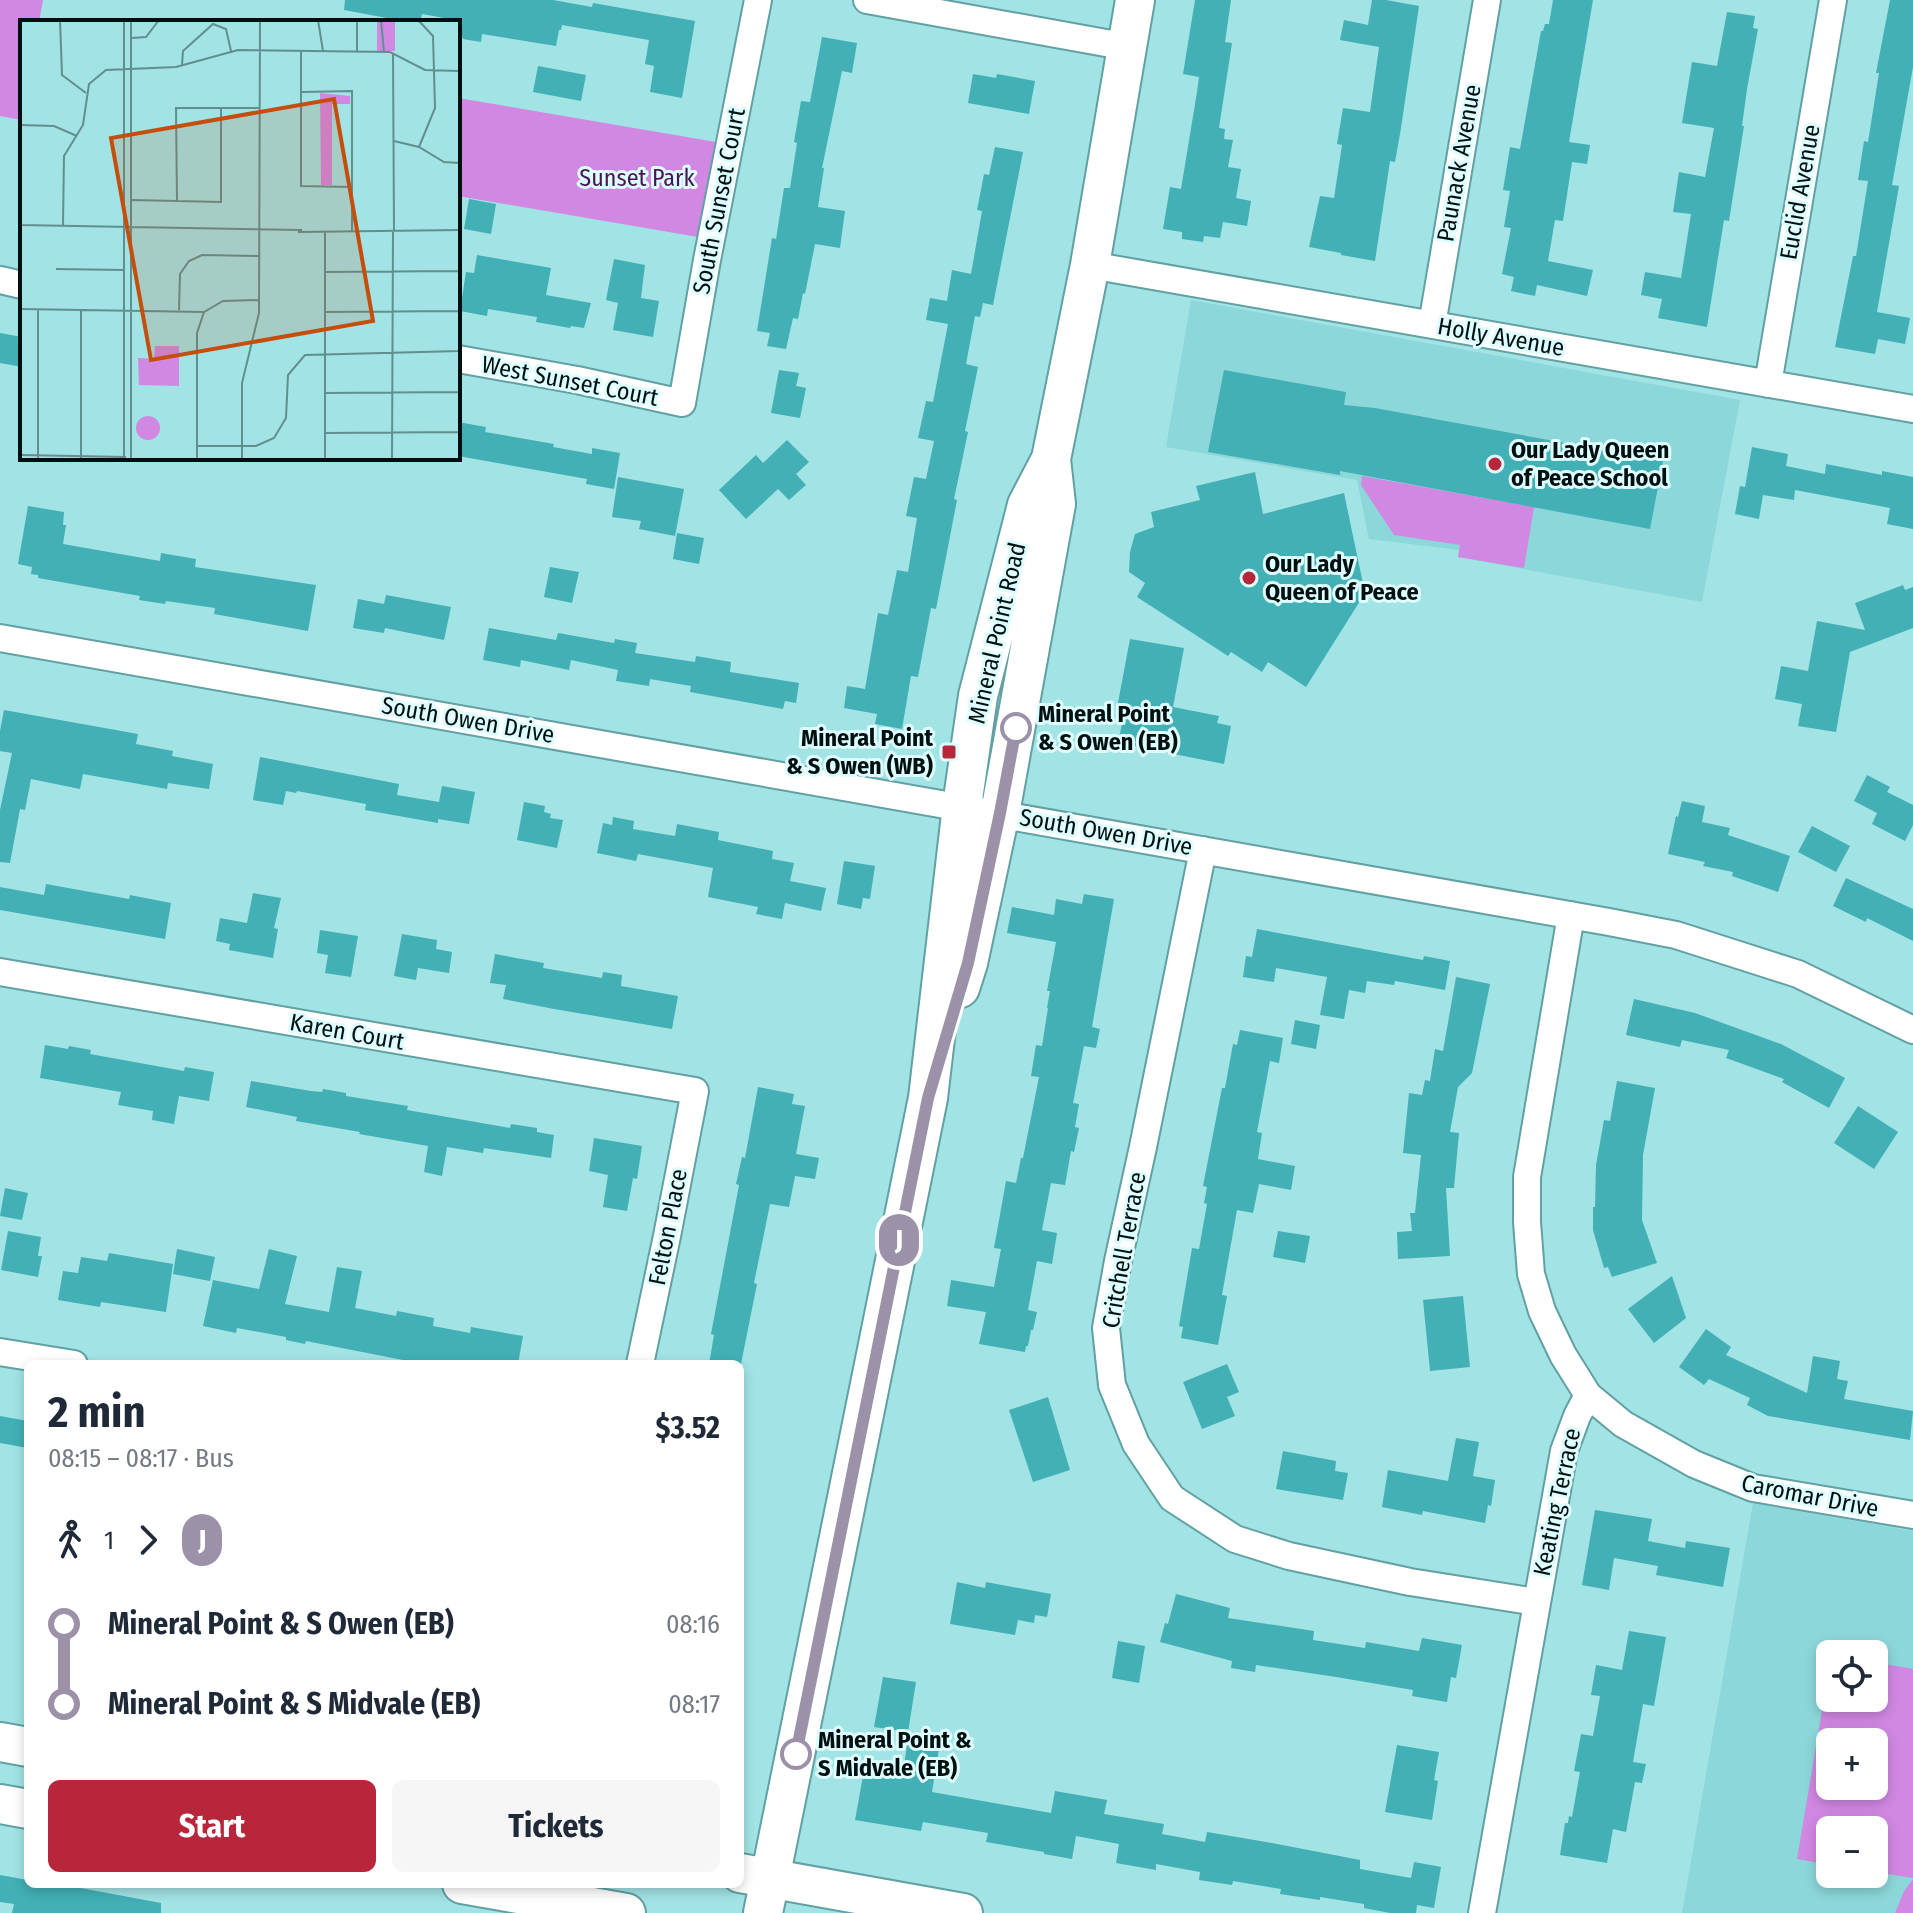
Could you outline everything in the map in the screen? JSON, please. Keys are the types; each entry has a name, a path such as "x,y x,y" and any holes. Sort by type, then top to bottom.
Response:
{"main road":[{"name":"Mineral Point Road","path":"928,1098 978,696 1027,505 1051,459 1090,265 1135,0"},
{"name":"Mineral Point Road","path":"757,1888 928,1098 968,963 1000,813 1056,504 1051,459"},
{"path":"0,1742 24,1746"},
{"path":"0,1804 24,1808"},
{"path":"485,1888 626,1913"},
{"path":"757,1888 963,1913"}],"street":[{"name":"South Sunset Court","path":"682,403 758,0"},
{"path":"867,0 1128,47"},
{"name":"Paunack Avenue","path":"1432,325 1487,0"},
{"name":"Euclid Avenue","path":"1768,384 1833,0"},
{"name":"Holly Avenue","path":"1090,265 1913,409"},
{"path":"0,280 20,285"},
{"name":"West Sunset Court","path":"460,359 682,403"},
{"name":"South Owen Drive","path":"0,638 962,806 1676,935 1798,974 1913,1030"},
{"name":"Critchell Terrace","path":"1203,850 1106,1328 1112,1385 1136,1444 1172,1498 1235,1539 1289,1556 1410,1582 1536,1602"},
{"path":"1571,915 1527,1177 1527,1222 1531,1274 1542,1311 1563,1355 1588,1395"},
{"name":"Karen Court","path":"0,972 695,1091"},
{"name":"Felton Place","path":"641,1360 695,1091"},
{"path":"0,1352 49,1360"},
{"name":"Keating Terrace","path":"1482,1913 1564,1451 1588,1395"},
{"name":"Caromar Drive","path":"1588,1395 1623,1424 1694,1464 1732,1481 1753,1488 1913,1515"}],"shaded area":[{"name":"Our Lady Queen of Peace School","path":"1191,300 1740,400 1702,602 1458,557 1459,550 1369,539 1357,480 1166,447"},
{"path":"1753,1503 1913,1531 1913,1913 1682,1913"}],"green space":[{"path":"0,0 43,0 39,20 20,20 20,120 0,116"},
{"name":"Sunset Park","path":"460,98 716,142 698,237 460,196"},
{"path":"1362,476 1534,507 1524,568 1458,557 1460,545 1394,535 1361,485"},
{"path":"1888,1665 1913,1669 1913,1878 1888,1874 1888,1816 1816,1816 1816,1862 1797,1859 1816,1746 1816,1800 1888,1800 1888,1728 1819,1728 1822,1712 1888,1712"},
{"path":"1913,1879 1913,1913 1895,1913 1904,1891"}],"building":[{"path":"345,0 553,0 592,7 593,3 695,21 682,98 650,92 654,66 645,64 649,40 562,25 556,46 482,34 481,42 463,39 460,20 422,14 420,20 397,20 344,10"},
{"path":"1195,0 1231,0 1225,42 1232,43 1219,128 1225,129 1224,139 1233,140 1228,167 1241,169 1236,198 1251,201 1247,226 1223,222 1220,238 1204,236 1203,242 1182,239 1182,232 1163,229 1170,187 1181,189 1197,92 1199,77 1183,74"},
{"path":"1372,0 1419,6 1401,128 1395,162 1390,161 1375,261 1309,247 1320,196 1334,198 1342,145 1337,144 1343,108 1370,112 1379,47 1340,40 1344,20 1368,25"},
{"path":"1553,0 1593,0 1569,142 1590,145 1587,164 1572,162 1563,221 1555,220 1548,261 1593,270 1587,296 1537,285 1535,296 1511,291 1514,277 1502,274 1511,228 1504,227 1510,191 1503,190 1510,147 1520,149 1541,31 1545,24 1549,24"},
{"path":"1890,0 1913,0 1913,67 1892,185 1899,186 1877,312 1910,318 1905,344 1878,339 1875,354 1835,347 1853,256 1856,256 1868,181 1858,180 1864,141 1868,142 1879,73 1876,73"},
{"path":"1727,12 1755,16 1753,28 1758,29 1729,221 1724,220 1707,327 1658,318 1662,299 1641,295 1645,272 1681,278 1691,214 1673,212 1679,172 1705,177 1714,128 1682,123 1692,62 1717,66"},
{"path":"822,37 857,43 852,73 842,71 822,168 818,207 845,211 840,248 815,244 805,294 798,319 793,318 786,349 767,346 770,333 757,331 772,238 776,239 784,188 790,188 801,101 810,102"},
{"path":"538,66 586,75 581,101 533,92"},
{"path":"973,74 996,78 997,74 1035,81 1029,114 968,103"},
{"path":"995,147 1023,152 993,305 983,303 980,317 975,316 966,364 978,367 954,499 957,500 936,609 931,608 918,677 911,676 902,729 875,724 877,714 844,708 847,686 865,689 878,613 888,615 897,570 908,572 917,518 906,516 914,477 926,479 934,441 918,438 926,401 933,402 948,324 926,320 930,298 947,301 952,270 971,274 982,211 977,210 984,174 989,175"},
{"path":"469,199 496,204 491,234 464,229"},
{"path":"477,255 551,268 546,295 591,303 584,328 536,322 537,317 488,309 487,316 460,311 466,272 474,273"},
{"path":"614,259 645,265 641,298 659,301 653,337 613,330 618,303 606,300"},
{"path":"0,333 20,337 20,367 0,363"},
{"path":"779,370 799,373 796,386 806,388 800,418 771,413"},
{"path":"1224,370 1346,392 1344,405 1375,408 1663,461 1650,529 1340,471 1340,475 1208,452"},
{"path":"460,422 486,427 485,432 554,444 553,447 592,454 592,448 620,453 614,489 586,484 587,479 460,456"},
{"path":"787,440 809,462 796,474 806,485 789,500 778,489 746,519 719,490 756,455 763,463"},
{"path":"1752,447 1788,454 1786,466 1825,474 1826,464 1882,475 1882,471 1913,477 1913,529 1887,524 1890,508 1795,490 1794,500 1763,495 1759,519 1735,514 1740,486 1745,487"},
{"name":"Our Lady Queen of Peace","path":"1255,472 1263,514 1344,493 1365,593 1306,687 1268,662 1262,672 1231,652 1228,656 1137,597 1145,583 1129,572 1135,534 1154,527 1151,512 1200,500 1196,486"},
{"path":"618,477 684,489 675,536 639,529 641,521 612,517"},
{"path":"28,506 64,512 63,525 66,525 63,544 160,561 161,553 196,559 195,567 316,585 308,631 214,614 215,608 139,600 140,596 38,578 38,575 31,574 32,567 18,564"},
{"path":"677,533 704,538 699,564 673,559"},
{"path":"550,567 579,572 572,603 544,597"},
{"path":"1903,585 1905,590 1913,587 1913,628 1850,652 1836,732 1798,726 1802,704 1775,699 1781,666 1808,671 1817,621 1865,630 1855,603"},
{"path":"386,595 451,607 444,640 385,628 384,633 353,628 358,599 384,604"},
{"path":"489,628 556,640 558,633 614,643 615,639 637,643 635,653 695,662 696,656 731,662 730,672 799,683 796,703 785,701 783,709 690,692 691,686 650,679 649,686 616,681 618,670 571,660 569,670 521,660 520,667 483,660"},
{"path":"1130,639 1184,648 1173,707 1219,716 1217,723 1231,726 1224,764 1118,743 1125,709 1117,708"},
{"path":"4,710 138,734 136,744 173,751 172,756 213,764 209,789 168,783 167,789 83,774 80,789 31,779 25,810 20,809 10,863 0,862 0,810 12,753 0,751"},
{"path":"260,757 399,784 397,795 439,802 442,786 475,792 469,824 438,819 438,823 365,810 366,804 297,791 286,791 283,805 253,800"},
{"path":"1867,775 1890,787 1887,792 1913,805 1913,825 1905,841 1872,824 1877,813 1854,801"},
{"path":"1682,801 1705,806 1702,822 1730,828 1728,835 1790,856 1778,892 1732,876 1733,872 1703,866 1705,862 1668,854"},
{"path":"524,802 545,806 544,812 551,814 550,818 563,820 557,848 517,840"},
{"path":"613,817 634,821 633,829 675,836 677,824 719,832 718,840 773,851 772,859 794,863 790,881 826,888 821,911 785,903 782,919 756,914 758,907 708,897 713,868 638,854 636,861 597,853 603,823 612,825"},
{"path":"1812,826 1850,846 1836,872 1798,852"},
{"path":"844,861 875,866 870,899 863,898 861,909 837,904"},
{"path":"1846,878 1913,909 1913,941 1867,918 1866,922 1833,906"},
{"path":"46,884 171,903 165,939 0,910 0,887 44,895"},
{"path":"253,893 281,898 274,928 278,929 273,958 229,950 230,944 216,941 220,918 247,923"},
{"path":"1084,894 1114,899 1092,1027 1100,1029 1096,1048 1084,1046 1073,1103 1079,1104 1075,1127 1079,1128 1074,1152 1071,1151 1065,1185 1051,1183 1042,1230 1057,1233 1052,1264 1037,1261 1028,1310 1037,1312 1025,1352 979,1344 986,1312 947,1306 951,1280 994,1287 1001,1249 994,1248 1006,1181 1016,1183 1039,1077 1031,1076 1036,1045 1042,1046 1056,942 1007,933 1012,907 1054,915 1056,899 1082,904"},
{"path":"1257,929 1423,960 1424,956 1450,961 1445,990 1395,981 1394,985 1367,981 1365,993 1349,990 1344,1019 1320,1015 1327,977 1276,968 1274,982 1243,977 1246,956 1252,957"},
{"path":"320,930 358,936 351,977 325,973 328,955 317,953"},
{"path":"402,934 437,940 436,949 452,952 449,973 418,968 416,980 394,976"},
{"path":"495,954 544,963 543,968 602,978 603,972 622,975 621,986 678,996 672,1029 503,999 506,985 490,983"},
{"path":"1456,977 1490,984 1472,1073 1458,1087 1450,1132 1459,1133 1454,1188 1446,1188 1450,1256 1398,1259 1397,1232 1412,1231 1410,1213 1415,1213 1421,1155 1403,1153 1409,1093 1422,1095 1425,1080 1430,1081 1435,1049 1443,1051"},
{"path":"1634,999 1695,1013 1781,1044 1845,1078 1829,1108 1782,1082 1784,1079 1726,1058 1729,1050 1682,1040 1680,1047 1626,1035"},
{"path":"1295,1020 1320,1025 1316,1049 1291,1044"},
{"path":"1240,1030 1283,1038 1279,1063 1270,1061 1257,1132 1262,1133 1258,1159 1295,1166 1291,1190 1259,1184 1253,1213 1237,1210 1222,1295 1227,1296 1218,1345 1181,1338 1183,1327 1179,1326 1192,1248 1199,1249 1207,1204 1204,1203 1207,1187 1203,1186 1222,1088 1225,1088 1233,1044 1237,1045"},
{"path":"45,1045 91,1050 90,1054 184,1071 185,1067 214,1072 209,1101 179,1096 174,1124 152,1120 153,1111 118,1105 121,1092 40,1078"},
{"path":"251,1081 311,1091 322,1092 323,1089 346,1093 346,1096 408,1106 407,1110 510,1128 511,1124 537,1128 537,1132 554,1135 551,1158 484,1148 483,1153 447,1147 442,1176 424,1172 428,1146 296,1121 297,1117 246,1107"},
{"path":"1617,1081 1655,1088 1643,1155 1642,1220 1657,1263 1612,1277 1608,1267 1604,1268 1593,1230 1593,1207 1604,1120 1610,1121"},
{"path":"758,1087 794,1094 792,1104 805,1106 796,1154 819,1158 815,1179 795,1176 789,1207 770,1204 742,1360 710,1360 714,1335 711,1334 739,1185 736,1184 742,1157 745,1158"},
{"path":"1858,1106 1898,1132 1874,1169 1834,1143"},
{"path":"594,1138 642,1146 637,1179 633,1178 627,1211 603,1207 608,1175 589,1171"},
{"path":"5,1188 28,1193 22,1220 0,1216"},
{"path":"8,1231 41,1237 38,1256 42,1256 38,1277 1,1270"},
{"path":"1278,1231 1310,1236 1305,1263 1273,1257"},
{"path":"177,1249 215,1257 210,1281 173,1274"},
{"path":"269,1249 297,1256 285,1304 329,1312 337,1267 362,1271 355,1308 396,1316 397,1311 434,1318 433,1326 470,1333 471,1327 523,1336 519,1360 403,1360 306,1341 305,1344 286,1340 286,1337 237,1328 236,1333 203,1326 213,1280 259,1289"},
{"path":"109,1253 173,1264 166,1312 101,1302 100,1307 58,1300 63,1271 78,1273 81,1257 107,1261"},
{"path":"1672,1276 1686,1318 1654,1343 1628,1309"},
{"path":"1463,1296 1470,1367 1430,1371 1423,1300"},
{"path":"1706,1329 1731,1347 1726,1355 1807,1393 1813,1356 1840,1361 1837,1379 1848,1381 1844,1399 1913,1411 1910,1440 1768,1416 1747,1405 1750,1398 1709,1379 1704,1385 1679,1367"},
{"path":"1227,1364 1239,1392 1227,1397 1235,1416 1202,1429 1183,1382"},
{"path":"1048,1397 1070,1470 1033,1482 1009,1410"},
{"path":"0,1416 24,1420 24,1447 0,1443"},
{"path":"1456,1438 1479,1442 1473,1476 1495,1480 1485,1523 1382,1507 1388,1470 1448,1481"},
{"path":"1283,1451 1336,1461 1335,1471 1348,1473 1343,1500 1276,1489"},
{"path":"1595,1510 1652,1519 1648,1541 1685,1548 1686,1541 1730,1548 1723,1587 1656,1575 1658,1566 1614,1558 1609,1590 1582,1585"},
{"path":"957,1582 985,1588 986,1582 1051,1594 1047,1617 1035,1615 1034,1623 1018,1620 1015,1635 950,1624"},
{"path":"1176,1594 1230,1608 1228,1618 1314,1631 1313,1640 1365,1648 1366,1642 1419,1651 1422,1638 1462,1645 1456,1678 1451,1677 1447,1702 1412,1696 1413,1690 1336,1677 1256,1665 1255,1672 1231,1668 1232,1661 1160,1642"},
{"path":"1629,1631 1666,1637 1654,1706 1643,1704 1633,1762 1646,1764 1642,1783 1635,1782 1626,1832 1613,1829 1607,1863 1560,1855 1565,1823 1568,1823 1569,1816 1572,1817 1580,1772 1574,1771 1581,1734 1593,1736 1600,1696 1591,1695 1596,1665 1622,1670"},
{"path":"1118,1641 1145,1646 1139,1683 1112,1678"},
{"path":"883,1677 916,1682 908,1732 874,1727"},
{"path":"909,1732 941,1737 932,1792 1051,1813 1055,1791 1107,1800 1104,1814 1164,1824 1162,1834 1205,1842 1207,1832 1272,1843 1360,1860 1360,1869 1411,1878 1414,1862 1441,1867 1434,1908 1417,1905 1416,1913 1390,1913 1364,1908 1364,1904 1280,1894 1281,1889 1233,1881 1232,1885 1199,1880 1200,1872 1156,1864 1156,1870 1116,1863 1119,1844 1076,1836 1072,1859 986,1842 988,1833 923,1822 921,1831 855,1820 865,1765 903,1772"},
{"path":"1397,1745 1439,1752 1432,1820 1385,1812"},
{"path":"0,1875 24,1879 24,1888 80,1888 161,1903 161,1913 12,1913 14,1904 0,1902"}],"bus line":[{"name":"J","path":"796,1754 928,1098 968,963 1016,728"}],"place":[{"name":"Our Lady Queen of Peace School","path":"1495,464"},
{"name":"Our Lady Queen of Peace","path":"1249,578"},
{"name":"Mineral Point & S Owen (EB)","path":"1016,728"},
{"name":"Mineral Point & S Owen (WB)","path":"949,752"},
{"name":"Mineral Point & S Midvale (EB)","path":"796,1754"}]}
